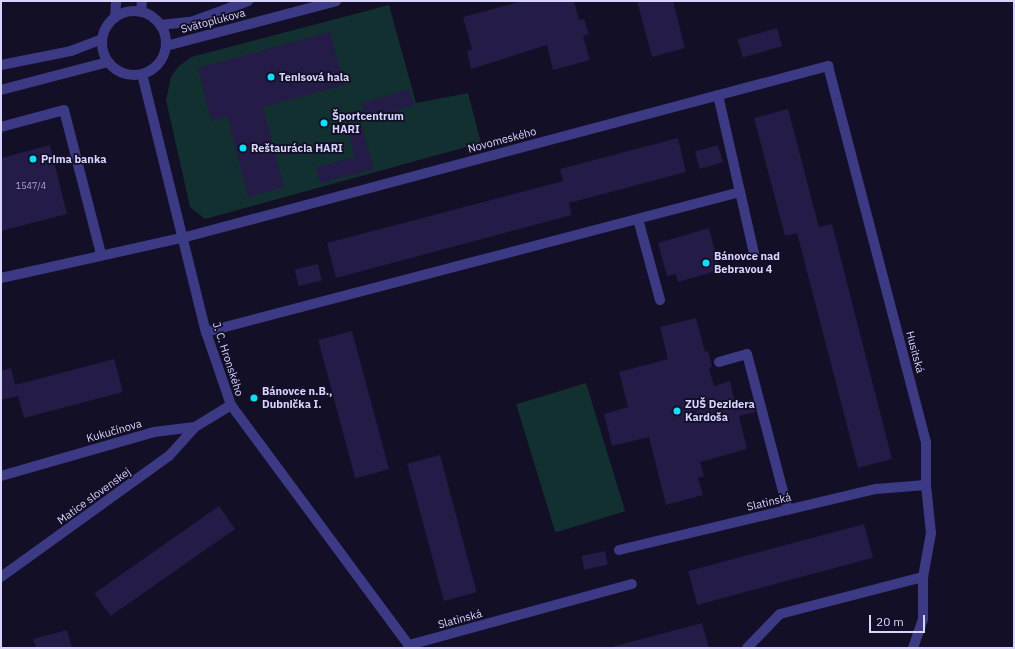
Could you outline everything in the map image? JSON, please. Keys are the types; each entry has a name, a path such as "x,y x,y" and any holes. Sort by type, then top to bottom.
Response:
{"street":[{"path":"1,65 71,51 102,39 115,17 116,1"},
{"path":"141,12 142,1"},
{"name":"Svätoplukova","path":"160,25 191,22 248,1"},
{"name":"Svätoplukova","path":"166,46 336,1"},
{"path":"102,39 108,62 120,72 142,74 158,64 166,46 160,25 141,12 128,12 115,17"},
{"path":"1,90 108,62"},
{"name":"Novomeského","path":"1,278 101,254 182,238 828,66"},
{"name":"Husitská","path":"828,66 926,442 926,485 931,533 923,578 923,619 913,648"},
{"name":"J. C. Hronského","path":"142,74 206,332 231,405 410,647"},
{"path":"718,95 754,253"},
{"path":"1,127 64,110 101,254"},
{"path":"206,332 740,192"},
{"path":"638,219 660,300"},
{"path":"719,362 747,354 788,510"},
{"name":"Kukučínova","path":"1,476 154,432 195,427 231,405"},
{"name":"Matice slovenskej","path":"1,577 169,456 195,427"},
{"name":"Slatinská","path":"619,550 876,489 926,485"},
{"path":"747,648 780,614 923,578"},
{"name":"Slatinská","path":"410,647 632,584"}],"green space":[{"name":"Športcentrum HARI","path":"389,5 416,103 468,93 481,143 205,219 190,207 166,100 171,77 178,67 191,57"},
{"path":"586,383 625,511 555,532 516,404"}],"building":[{"path":"523,1 574,1 579,20 584,19 589,34 583,36 590,60 553,70 547,45 471,69 467,51 472,49 463,17"},
{"path":"637,1 673,1 685,48 652,57"},
{"path":"777,28 782,46 743,58 738,39"},
{"name":"Tenisová hala","path":"330,32 344,85 263,107 284,187 248,197 227,116 211,121 198,68"},
{"path":"409,89 414,105 366,120 361,104"},
{"path":"788,109 819,227 832,224 892,459 858,468 797,233 785,236 754,118"},
{"path":"362,126 374,169 320,183 316,167 355,157 348,129"},
{"path":"678,138 686,172 569,203 572,215 336,278 327,243 563,181 560,169"},
{"path":"50,145 67,214 1,231 1,158"},
{"path":"718,145 723,162 700,169 695,152"},
{"path":"709,228 720,270 678,282 676,274 667,276 658,243"},
{"path":"318,264 322,281 298,286 295,269"},
{"name":"ZUŠ Dezidera Kardoša","path":"696,318 705,352 708,351 712,367 709,368 714,386 730,381 735,403 751,399 755,412 739,416 747,449 700,462 704,476 698,478 703,495 666,505 649,437 612,446 604,414 628,407 619,372 668,359 660,327"},
{"path":"352,331 389,469 355,478 318,340"},
{"path":"114,359 123,392 24,418 18,396 1,400 1,371 11,368 15,385"},
{"path":"440,455 477,592 444,601 407,464"},
{"path":"219,506 235,529 111,616 94,593"},
{"path":"864,524 873,558 697,605 688,571"},
{"path":"605,551 608,565 584,570 582,556"},
{"path":"702,623 709,648 608,648"},
{"path":"67,630 72,648 36,648 33,639"}],"place":[{"name":"Tenisová hala","path":"271,77"},
{"name":"Športcentrum HARI","path":"324,123"},
{"name":"Reštaurácia HARI","path":"243,148"},
{"name":"Prima banka","path":"33,159"},
{"name":"Bánovce nad Bebravou 4","path":"706,263"},
{"name":"Bánovce n.B., Dubnička I.","path":"254,398"},
{"name":"ZUŠ Dezidera Kardoša","path":"677,411"}]}
